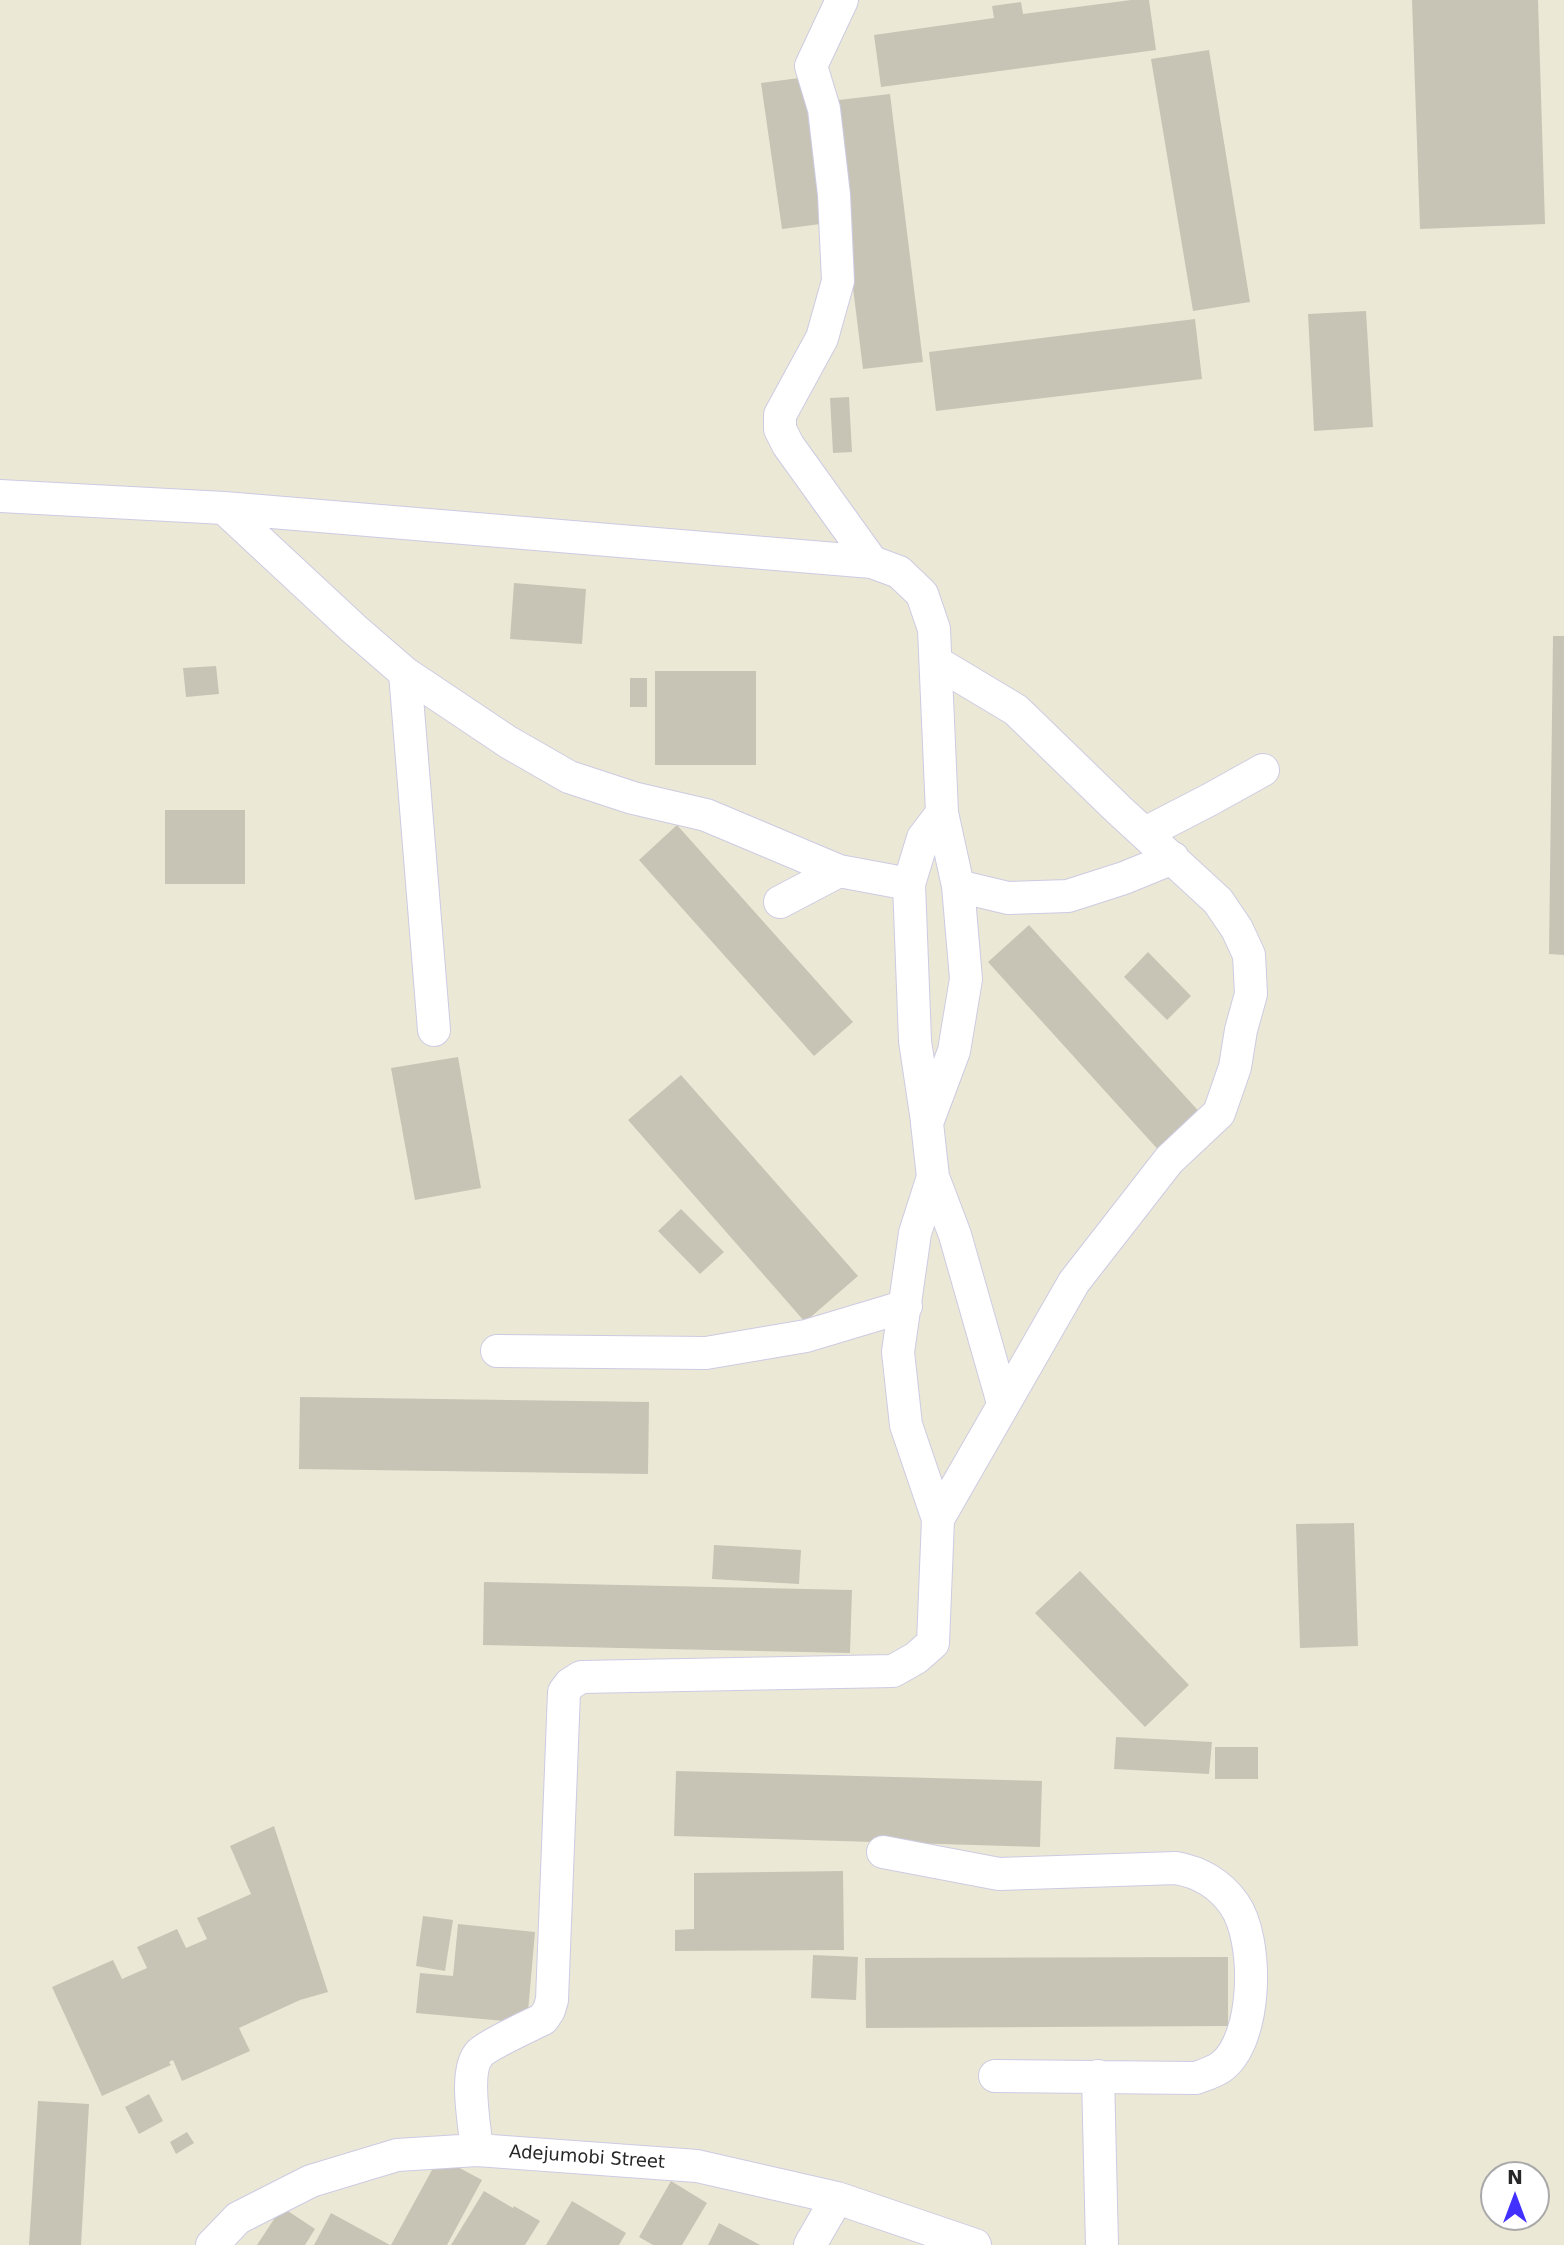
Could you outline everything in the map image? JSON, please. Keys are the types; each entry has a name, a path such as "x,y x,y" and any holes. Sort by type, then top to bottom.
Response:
{"street":[{"path":"842,0 811,66 825,121 834,195 838,281 822,338 780,415 780,429 872,562"},
{"path":"0,496 224,508 872,562 899,572 922,594 934,629 942,813 958,886 967,979 954,1051 927,1123"},
{"path":"224,508 405,673 508,742 569,777 633,798 706,815 839,871 909,884"},
{"path":"936,662 1016,710 1218,901 1237,929 1249,955 1251,994 1235,1067 1219,1113 1169,1160 1074,1282 937,1519"},
{"path":"405,673 434,1030"},
{"path":"1145,833 1263,770"},
{"path":"942,813 923,838 909,884 915,1041 933,1177 955,1235 1003,1403"},
{"path":"958,886 1008,898 1068,896 1124,878 1173,858"},
{"path":"780,902 839,871"},
{"path":"477,2150 471,2075 474,2063 481,2052 543,2019 552,2000 564,1692 570,1684 581,1677 892,1671 916,1658 933,1643 937,1519 905,1425 898,1352 915,1233 933,1177"},
{"path":"497,1351 706,1353 806,1336 905,1306"},
{"path":"883,1852 999,1874 1176,1868 1195,1871 1216,1885 1235,1905 1248,1934 1252,1994 1243,2037 1234,2054 1221,2068 1196,2078 995,2076"},
{"path":"1098,2076 1102,2245"},
{"name":"Adejumobi Street","path":"212,2245 239,2218 311,2181 397,2155 477,2150 697,2166 836,2198 975,2245"},
{"path":"810,2245 836,2198"}],"building":[{"path":"1149,0 1156,50 881,87 874,35 994,18 992,6 1021,2 1023,14"},
{"path":"1412,0 1538,0 1545,224 1420,229"},
{"path":"1209,50 1250,302 1193,311 1151,59"},
{"path":"807,77 828,223 782,229 761,83"},
{"path":"890,94 923,362 863,369 830,101"},
{"path":"1366,311 1373,427 1314,431 1308,314"},
{"path":"1195,319 1202,379 936,411 929,352"},
{"path":"849,397 852,452 833,453 830,398"},
{"path":"514,583 586,589 582,644 510,639"},
{"path":"1553,636 1564,636 1564,955 1549,954"},
{"path":"216,666 219,694 186,697 183,668"},
{"path":"655,671 756,671 756,765 655,765"},
{"path":"630,678 647,678 647,707 630,707"},
{"path":"165,810 245,810 245,884 165,884"},
{"path":"677,825 853,1022 814,1056 639,860"},
{"path":"1029,925 1204,1117 1162,1154 988,962"},
{"path":"1148,952 1191,996 1167,1020 1124,977"},
{"path":"458,1057 481,1188 415,1200 391,1068"},
{"path":"681,1075 858,1276 805,1322 628,1120"},
{"path":"681,1209 724,1252 700,1274 658,1231"},
{"path":"300,1397 649,1402 648,1474 299,1469"},
{"path":"1354,1523 1358,1646 1300,1648 1296,1524"},
{"path":"714,1545 801,1550 799,1584 712,1579"},
{"path":"1080,1571 1189,1685 1145,1727 1035,1613"},
{"path":"484,1582 852,1590 850,1653 483,1645"},
{"path":"1116,1737 1212,1742 1209,1774 1114,1769"},
{"path":"1215,1747 1258,1747 1258,1779 1215,1779"},
{"path":"676,1771 1042,1781 1040,1847 674,1836"},
{"path":"274,1826 328,1992 300,2000 239,2028 250,2051 182,2081 173,2060 169,2062 171,2065 102,2096 52,1987 113,1960 122,1979 147,1968 137,1947 177,1929 186,1948 207,1939 197,1918 251,1894 230,1846"},
{"path":"843,1871 844,1950 675,1951 675,1930 694,1929 694,1873"},
{"path":"423,1916 453,1920 445,1971 416,1966"},
{"path":"458,1924 535,1932 527,2023 416,2013 420,1973 453,1976"},
{"path":"813,1955 858,1957 856,2000 811,1998"},
{"path":"1228,1957 1228,2026 866,2028 865,1958"},
{"path":"149,2094 163,2121 139,2134 125,2107"},
{"path":"38,2101 89,2104 81,2245 29,2245"},
{"path":"187,2132 194,2143 176,2154 170,2142"},
{"path":"439,2157 482,2180 447,2245 391,2245"},
{"path":"671,2181 707,2203 682,2245 653,2245 639,2237"},
{"path":"484,2191 540,2221 525,2245 451,2245"},
{"path":"572,2201 626,2233 619,2245 546,2245"},
{"path":"282,2207 315,2229 305,2245 257,2245"},
{"path":"331,2213 390,2245 314,2245"},
{"path":"719,2223 760,2245 708,2245"}]}
